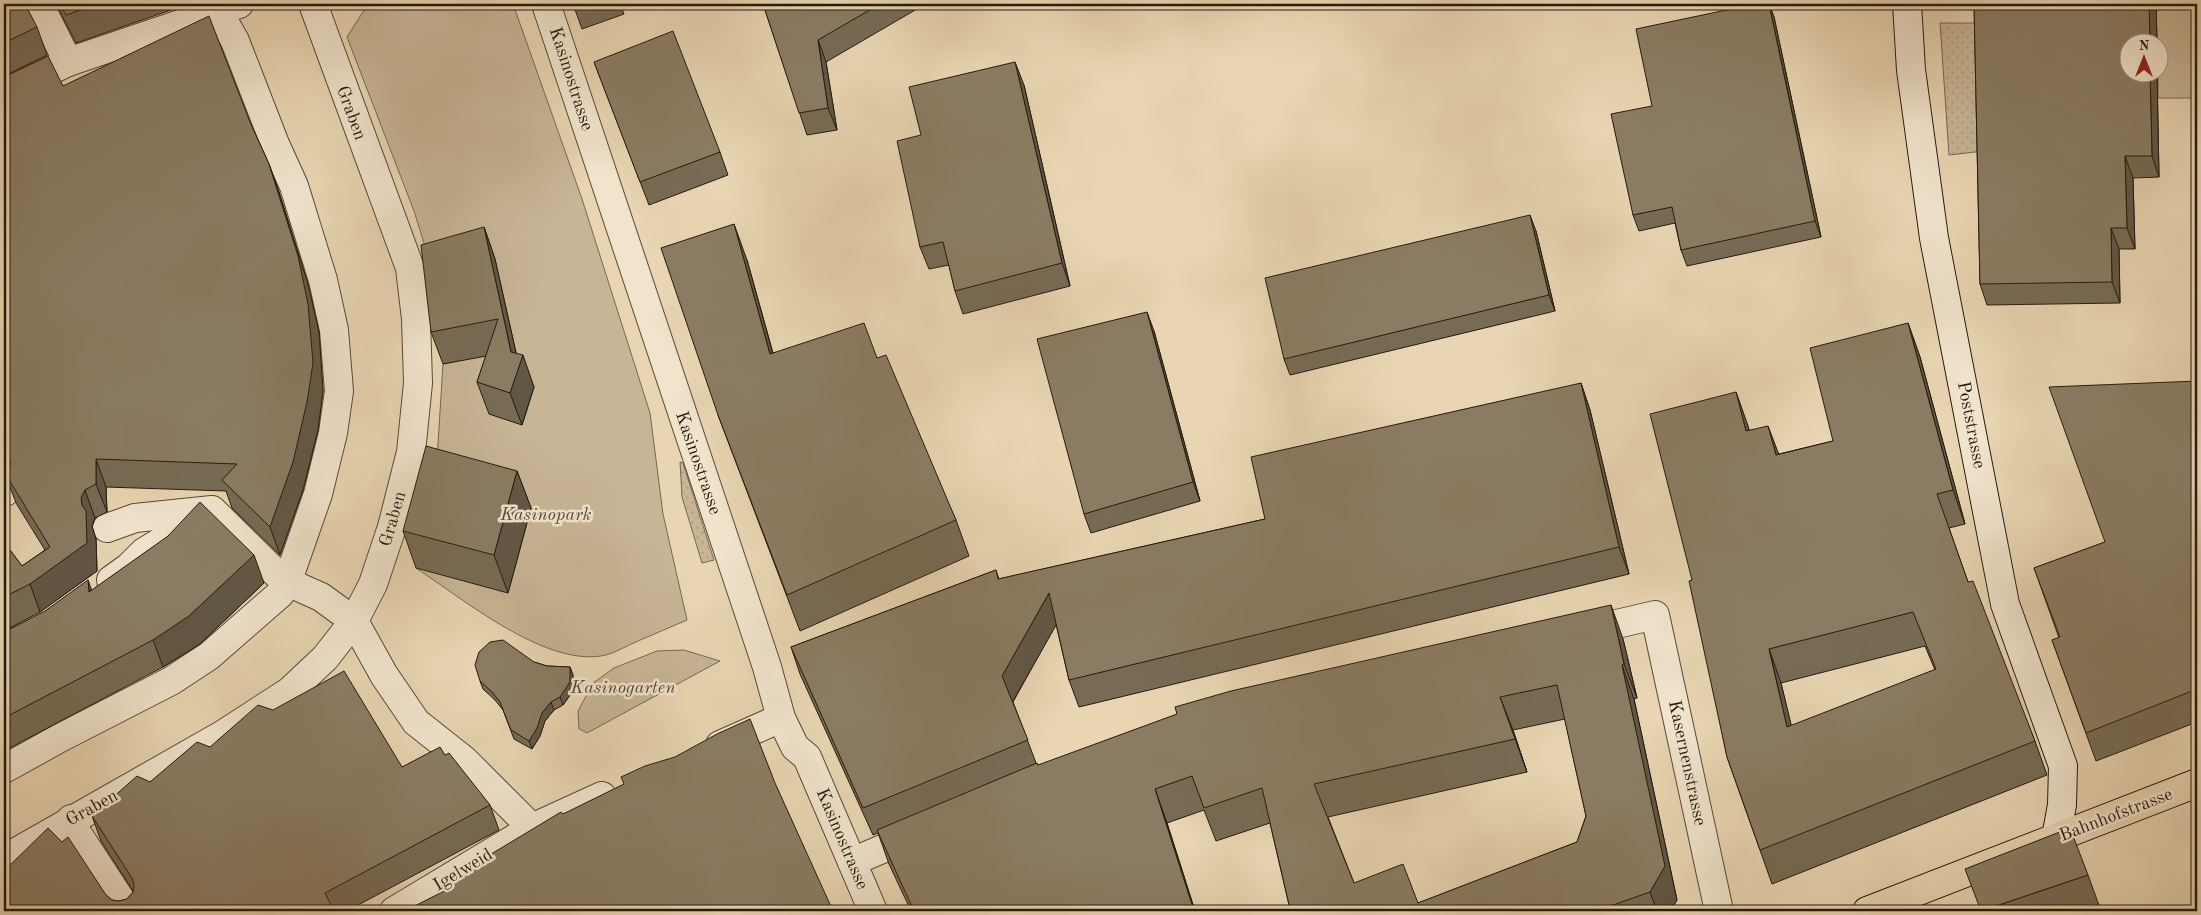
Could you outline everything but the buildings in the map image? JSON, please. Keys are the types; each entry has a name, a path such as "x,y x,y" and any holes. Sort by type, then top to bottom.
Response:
{"main road":[{"name":"Bahnhofstrasse","path":"1867,911 2197,783"}],"street":[{"path":"39,4 68,62"},
{"name":"Graben","path":"4,859 222,735 290,690 325,658 354,621 373,584 392,527 411,452 418,383 416,319 410,268 312,4"},
{"name":"Kasinostrasse","path":"546,4 767,667 781,718 795,747 807,758 873,911"},
{"name":"Poststrasse","path":"1907,4 1911,70 1934,238 2005,604 2063,766 2062,805 2056,838"},
{"path":"4,93 68,62 228,8 235,41 275,144 294,186 323,280 334,330 339,391 333,433 318,494 287,583 280,594 209,656 171,681 4,769"},
{"path":"212,510 287,583 321,597 354,621 384,675 416,722 464,760 532,828"},
{"path":"108,528 134,518 212,510"},
{"path":"88,596 129,566 144,552 212,510"},
{"name":"Kasernenstrasse","path":"1562,637 1655,615 1719,911"},
{"path":"694,756 781,718"},
{"name":"Igelweid","path":"394,911 532,828 625,786"},
{"path":"71,820 77,833 128,911"},
{"path":"852,862 938,826"}],"green space":[{"name":"Kasinopark","path":"368,4 513,4 582,199 650,413 663,514 687,620 610,654 583,657 558,652 533,642 481,613 416,568 437,460 443,364 515,350 426,263 424,243 414,211 347,37"},
{"path":"2156,4 2197,4 2197,98 2158,98 2158,82 2168,82 2168,32 2157,32"},
{"path":"1940,23 1982,23 1984,151 1949,155"},
{"path":"680,462 683,463 714,560 702,563 682,497"},
{"name":"Kasinogarten","path":"684,650 720,661 587,733 579,729 578,711 593,683 614,668 657,651"}]}
